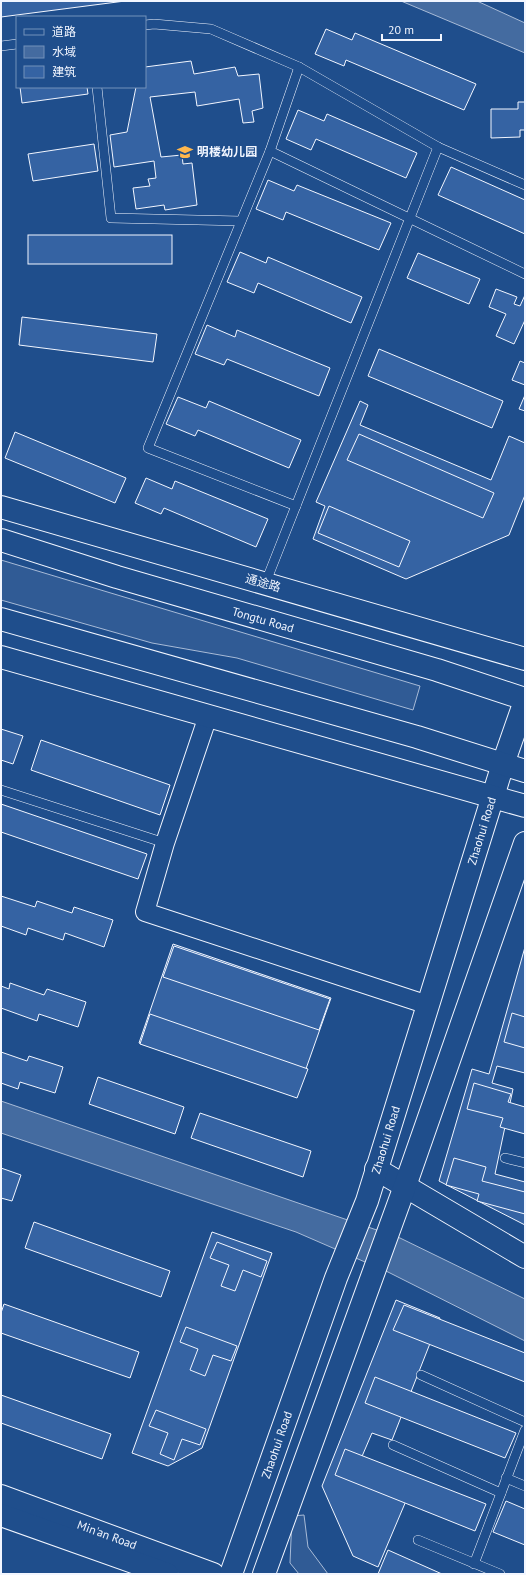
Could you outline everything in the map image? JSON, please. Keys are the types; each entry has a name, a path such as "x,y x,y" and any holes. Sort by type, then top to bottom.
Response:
{"main road":[{"name":"通途路","path":"1,507 525,659"},
{"name":"Tongtu Road","path":"1,540 117,577 429,668 525,700"},
{"path":"1,618 417,737 525,771"},
{"path":"1,658 525,806"},
{"name":"Zhaohui Road","path":"231,1574 336,1278 366,1201 503,764 525,700"},
{"path":"264,1574 369,1285 525,843"},
{"path":"376,1169 401,1195 525,1257"},
{"name":"Min'an Road","path":"1,1496 213,1574"},
{"name":"Min'an Road","path":"1,1516 167,1574"}],"street":[{"path":"208,716 165,843 145,912 428,1004"}],"lane":[{"path":"146,26 154,24 211,29 299,67 438,147 525,185"},
{"path":"1,46 16,44"},
{"path":"296,506 148,448 270,150 299,67"},
{"path":"97,88 111,218 241,220"},
{"path":"265,584 438,147"},
{"path":"270,150 525,274"},
{"path":"1,790 165,843"},
{"path":"505,1158 525,1163"},
{"path":"421,1375 525,1422"},
{"path":"474,1564 525,1430"},
{"path":"393,1446 501,1493"},
{"path":"506,1478 525,1486"},
{"path":"418,1540 500,1574"}],"shaded area":[{"path":"1,560 420,686 413,710 237,658 152,643 1,600"},
{"path":"304,1515 308,1547 328,1574 299,1574 290,1563 292,1516"}],"water":[{"path":"401,1 477,1 525,23 525,53"},
{"path":"1,1101 400,1238 525,1299 525,1341 388,1272 296,1232 1,1133"}],"building":[{"path":"1,1 125,1 1,17"},
{"path":"326,29 352,40 355,33 476,84 464,110 346,60 344,66 315,54"},
{"path":"191,61 194,74 235,67 238,76 259,74 263,108 252,111 254,122 243,123 239,99 197,106 195,92 150,97 161,157 182,155 183,164 192,163 197,205 165,210 164,205 136,209 133,188 150,186 148,179 156,178 154,161 114,167 110,135 127,132 136,88 146,88 146,67"},
{"path":"20,88 87,88 88,94 22,103"},
{"path":"518,102 525,102 525,130 520,130 520,137 491,138 491,109 518,109"},
{"path":"298,110 324,121 327,114 417,153 406,178 316,139 311,150 286,139"},
{"path":"94,144 98,171 33,181 28,154"},
{"path":"451,167 525,200 525,234 438,195"},
{"path":"268,180 294,191 297,185 391,223 379,250 286,212 283,220 256,209"},
{"path":"28,235 172,235 172,264 28,264"},
{"path":"240,252 266,263 268,257 362,297 351,323 258,283 254,293 227,282"},
{"path":"418,253 480,279 469,304 407,278"},
{"path":"496,289 517,297 514,304 520,306 525,295 525,320 514,344 496,336 506,314 489,307"},
{"path":"22,317 157,334 153,362 19,345"},
{"path":"207,325 235,337 237,330 330,368 319,396 227,359 224,365 195,354"},
{"path":"379,349 503,401 492,428 368,376"},
{"path":"520,361 525,363 525,385 512,380"},
{"path":"525,395 525,411 519,409"},
{"path":"178,397 206,408 209,401 301,440 289,468 198,430 195,436 166,424"},
{"path":"360,401 368,405 360,425 491,480 509,436 525,443 525,495 509,535 406,579 313,539 325,506 316,502"},
{"path":"15,432 126,478 115,503 5,458"},
{"path":"359,434 494,493 483,518 347,460"},
{"path":"146,478 172,489 175,481 268,519 256,547 164,508 161,514 135,503"},
{"path":"329,506 410,541 399,567 318,533"},
{"path":"1,729 23,736 13,764 1,760"},
{"path":"41,740 170,785 160,815 31,770"},
{"path":"1,804 147,854 138,879 1,832"},
{"path":"1,896 35,907 37,901 72,913 74,907 113,920 104,947 65,933 63,940 28,928 26,935 1,926"},
{"path":"173,944 331,998 296,1097 139,1043"},
{"path":"174,946 330,999 319,1030 163,977"},
{"path":"525,947 525,1073 497,1066 492,1083 513,1089 495,1174 525,1182 525,1225 439,1181 472,1069 489,1074"},
{"path":"10,983 44,995 47,989 86,1002 78,1027 39,1014 37,1021 1,1008 1,986 9,989"},
{"path":"512,1013 525,1017 525,1048 504,1042"},
{"path":"150,1014 308,1069 297,1098 140,1044"},
{"path":"1,1052 27,1061 29,1056 63,1067 55,1093 20,1082 18,1089 1,1083"},
{"path":"98,1077 184,1107 175,1134 89,1104"},
{"path":"474,1083 511,1094 508,1102 525,1107 525,1134 500,1127 503,1118 467,1109"},
{"path":"200,1113 311,1151 303,1177 191,1138"},
{"path":"454,1158 486,1167 482,1181 525,1192 525,1214 477,1201 479,1194 446,1185"},
{"path":"1,1168 21,1175 12,1201 1,1198"},
{"path":"34,1222 170,1271 161,1297 25,1248"},
{"path":"212,1232 272,1253 202,1448 168,1466 132,1453"},
{"path":"217,1242 267,1261 261,1277 243,1270 235,1291 221,1286 229,1265 210,1258"},
{"path":"396,1300 440,1318 392,1440 372,1433 360,1461 414,1482 378,1567 353,1556 322,1486"},
{"path":"4,1304 139,1352 130,1378 1,1333 1,1313"},
{"path":"404,1305 525,1353 525,1382 393,1330"},
{"path":"186,1327 237,1346 231,1361 213,1355 205,1376 190,1370 198,1349 180,1342"},
{"path":"375,1377 516,1433 505,1458 365,1403"},
{"path":"1,1395 111,1434 102,1459 1,1423"},
{"path":"156,1410 206,1429 200,1445 182,1439 174,1460 160,1454 168,1433 149,1426"},
{"path":"345,1449 486,1504 475,1531 335,1475"},
{"path":"506,1501 525,1509 525,1545 493,1532"},
{"path":"388,1550 442,1574 378,1574"}],"place":[{"name":"明楼幼儿园","path":"185,152"}]}
